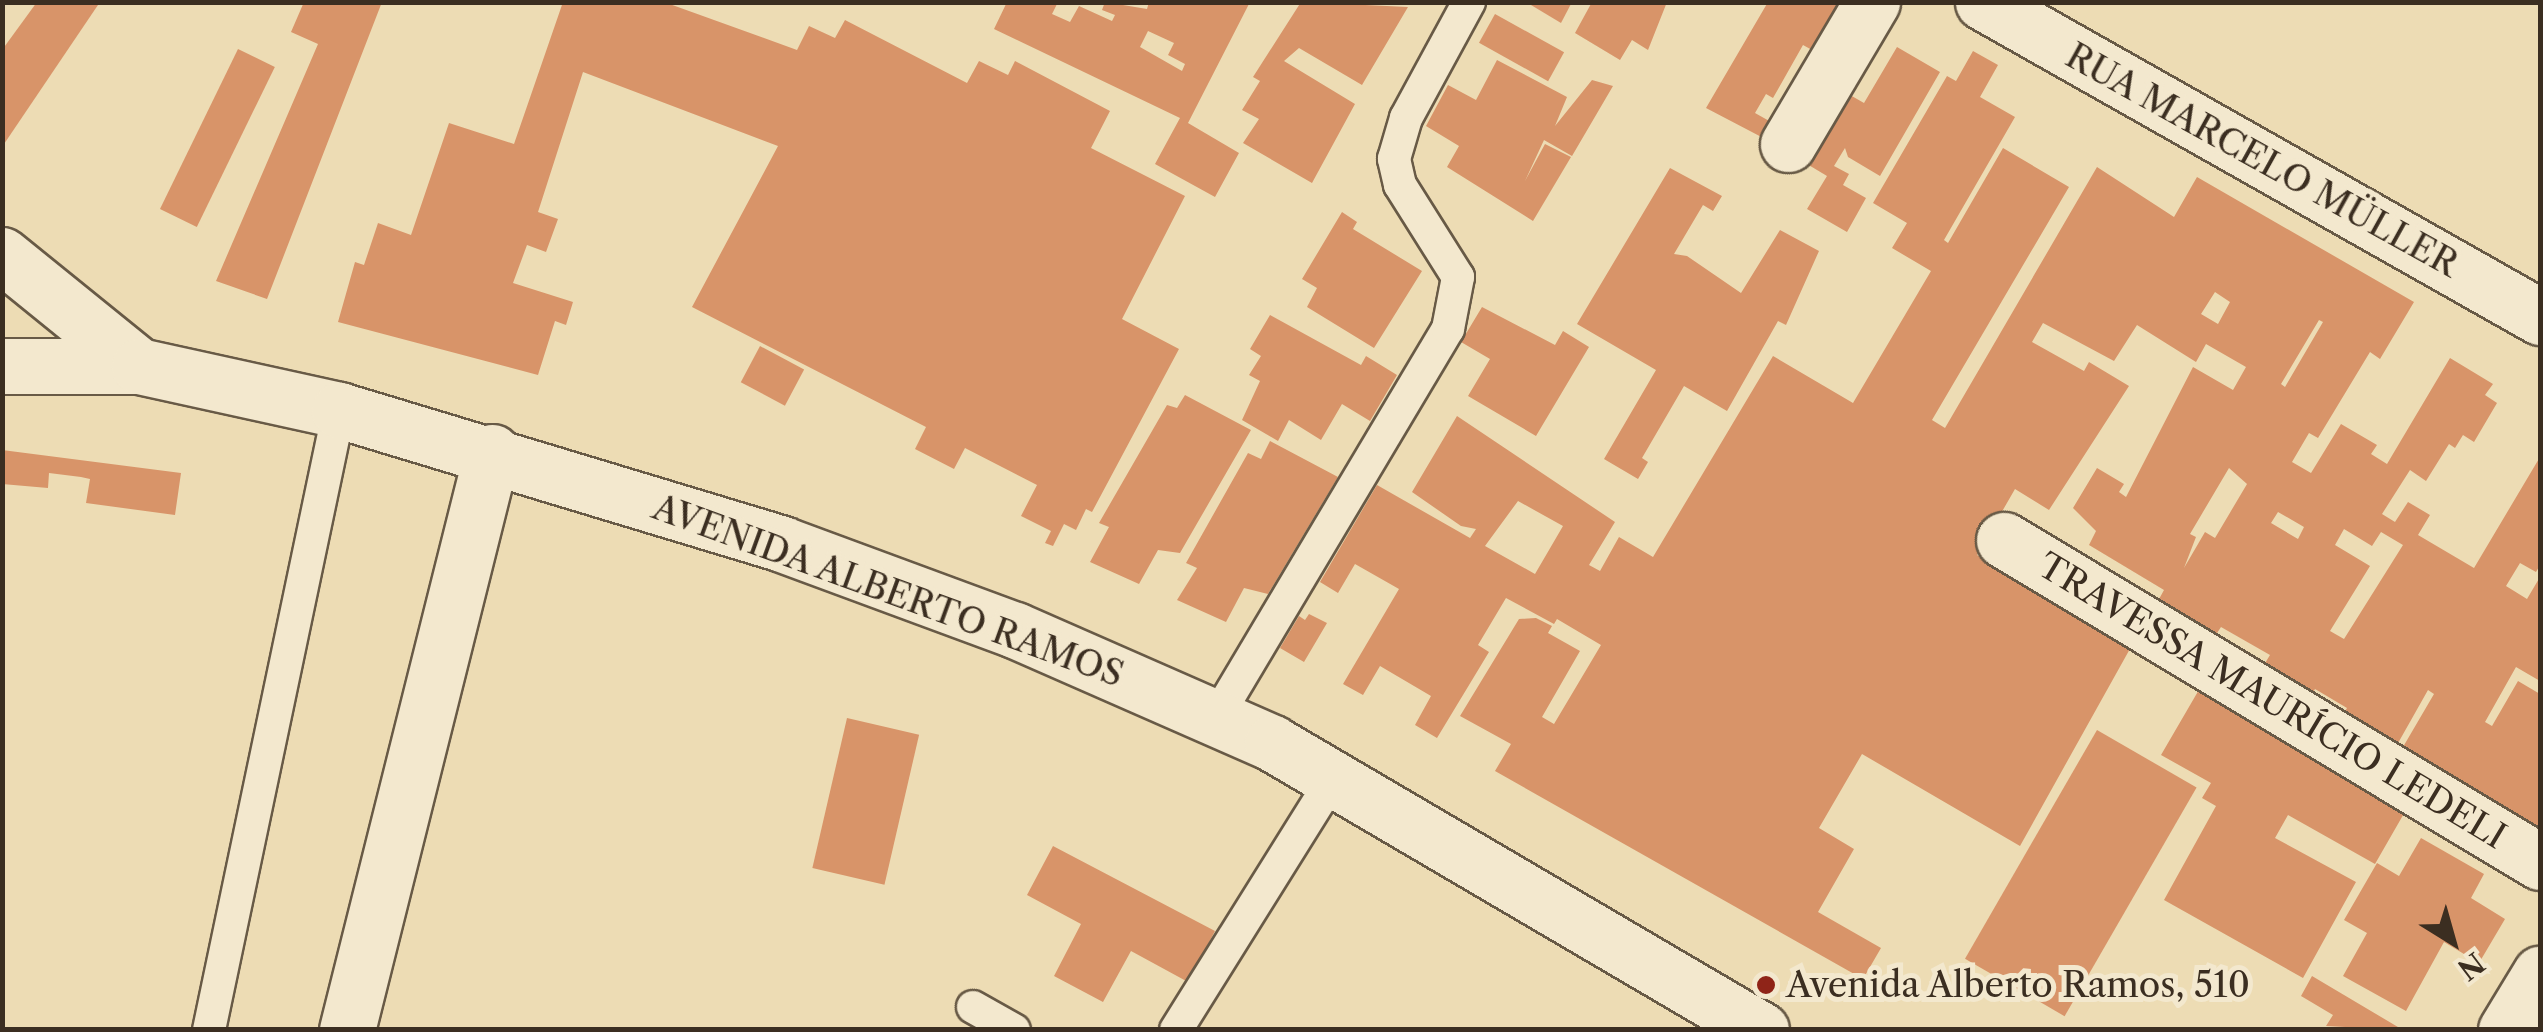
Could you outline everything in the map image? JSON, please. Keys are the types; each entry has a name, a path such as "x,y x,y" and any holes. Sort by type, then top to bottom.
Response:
{"street":[{"path":"1788,144 1872,2"},
{"name":"RUA MARCELO MÜLLER","path":"1983,2 2540,316"},
{"path":"2,255 139,366"},
{"name":"AVENIDA ALBERTO RAMOS","path":"2,366 139,366 339,410 492,452 962,610 1216,718 1332,779 1761,1030"},
{"path":"346,1030 492,452"},
{"name":"TRAVESSA MAURÍCIO LEDELI","path":"2004,540 2540,862"},
{"path":"2506,1030 2540,974"}],"lane":[{"path":"1216,718 1448,329 1457,302 1458,277 1400,184 1394,159 1406,118 1469,2"},
{"path":"209,1030 339,410"},
{"path":"1176,1030 1332,779"},
{"path":"973,1006 1014,1030"}],"building":[{"path":"37,2 100,2 2,147 2,50"},
{"path":"304,2 382,2 267,299 216,281 318,44 291,32"},
{"path":"563,2 664,2 797,50 809,26 835,38 845,20 967,83 979,61 1008,75 1015,61 1110,111 1091,148 1185,196 1122,319 1179,349 1092,512 1086,509 1076,530 1064,524 1053,546 1045,543 1051,531 1021,516 1037,485 965,448 954,469 915,449 926,427 692,307 778,146 583,72 538,212 558,219 546,252 527,245 513,283 573,302 566,325 555,321 538,375 338,322 355,262 364,265 378,223 411,235 449,123 514,144"},
{"path":"1007,2 1058,2 1052,14 1070,22 1079,6 1112,21 1115,15 1102,10 1105,2 1147,9 1149,2 1250,2 1188,123 1239,153 1215,197 1155,164 1180,118 994,29","holes":["1148,31 1174,43 1168,55 1185,64 1182,71 1140,47"]},
{"path":"1301,2 1408,7 1362,85 1299,48 1284,61 1355,104 1312,183 1243,143 1259,119 1242,110 1260,81 1253,77"},
{"path":"1526,2 1572,2 1561,23"},
{"path":"1592,2 1667,2 1648,50 1632,40 1620,60 1575,33"},
{"path":"1768,2 1851,2 1821,55 1803,45 1773,98 1766,94 1755,113 1780,127 1771,142 1706,108"},
{"path":"1495,14 1564,52 1548,81 1479,43"},
{"path":"1897,47 1940,72 1880,176 1848,157 1845,148 1834,166 1849,174 1843,185 1866,198 1847,232 1807,209 1827,176 1802,161 1843,91 1864,103"},
{"path":"238,49 275,67 197,227 160,209"},
{"path":"1973,51 1998,65 1980,97 2015,117 1944,240 1948,243 2003,148 2069,187 1932,420 1945,428 2097,167 2174,217 2197,177 2414,302 2380,359 2370,352 2318,438 2309,433 2292,462 2311,473 2341,424 2377,445 2371,454 2387,464 2450,358 2493,384 2485,395 2497,403 2474,442 2463,435 2455,448 2449,444 2426,481 2410,470 2382,514 2395,522 2408,502 2430,515 2418,535 2474,568 2540,457 2540,565 2536,572 2520,563 2506,586 2527,599 2540,577 2540,681 2516,667 2485,722 2492,726 2518,681 2540,694 2540,838 2405,759 2409,750 2403,747 2434,694 2428,690 2393,752 2340,720 2347,708 2315,689 2307,702 2259,673 2270,655 2221,627 2209,645 2152,612 2164,590 2089,545 2096,531 2073,508 2097,468 2124,484 2119,492 2126,497 2193,367 2233,390 2246,367 2206,344 2196,362 2137,325 2114,361 2043,323 2032,342 2084,371 2089,362 2129,386 2049,510 2015,489 1977,555 2131,647 2020,846 1862,754 1819,828 1854,849 1818,912 1881,948 1863,979 1495,771 1511,744 1460,716 1519,619 1536,618 1552,626 1548,633 1580,651 1542,717 1554,724 1601,645 1557,619 1554,624 1506,598 1478,645 1489,652 1437,738 1415,725 1431,696 1380,666 1363,695 1343,684 1399,589 1355,564 1338,593 1320,582 1377,485 1470,538 1476,529 1461,526 1412,492 1457,416 1615,522 1589,565 1600,571 1619,537 1653,557 1773,356 1853,403 1931,271 1892,248 1907,223 1873,203 1947,76 1956,81","holes":["2215,292 2230,302 2218,324 2201,314","2319,320 2323,322 2285,387 2281,384","2229,468 2247,484 2215,538 2205,532 2184,568 2196,537 2190,534","1518,501 1563,526 1535,574 1485,546","2278,512 2304,527 2298,539 2271,523","2344,529 2372,546 2381,532 2403,545 2344,639 2330,631 2370,566 2335,545"]},
{"path":"1497,60 1567,97 1555,126 1592,80 1613,86 1572,156 1544,140 1525,181 1545,144 1571,157 1533,221 1447,167 1459,146 1426,126 1448,85 1476,100"},
{"path":"1670,168 1722,196 1713,211 1703,205 1674,254 1687,256 1741,293 1780,230 1819,251 1786,325 1778,321 1727,411 1684,386 1642,458 1648,462 1638,479 1604,459 1656,370 1577,324"},
{"path":"1342,212 1357,222 1353,229 1422,271 1374,348 1307,307 1317,288 1302,279"},
{"path":"1482,307 1555,345 1563,331 1589,347 1536,436 1468,396 1490,359 1461,342"},
{"path":"1270,315 1361,365 1366,356 1397,375 1370,421 1342,404 1321,440 1289,420 1278,441 1242,420 1260,381 1249,375 1261,356 1250,349"},
{"path":"760,346 804,369 785,406 741,382"},
{"path":"1185,395 1251,430 1180,553 1158,550 1139,584 1090,562 1109,527 1099,523 1167,405 1177,408"},
{"path":"1270,441 1338,477 1268,594 1244,588 1226,622 1177,600 1197,568 1186,563 1248,453 1261,459"},
{"path":"2,450 181,473 175,515 86,503 90,479 81,477 49,473 48,488 2,484"},
{"path":"1309,614 1327,623 1304,662 1280,648 1299,616 1305,620"},
{"path":"2200,688 2406,810 2375,864 2288,815 2275,838 2356,882 2303,978 2164,900 2216,806 2202,798 2211,783 2161,755"},
{"path":"847,718 919,735 884,885 812,868"},
{"path":"2097,730 2197,788 2065,1016 1965,959"},
{"path":"2421,838 2484,874 2471,898 2505,919 2479,963 2444,942 2406,1011 2343,976 2367,933 2344,920 2377,863 2399,876"},
{"path":"1053,846 1215,931 1188,982 1131,951 1103,1002 1054,976 1081,924 1027,895"},
{"path":"2312,976 2403,1030 2326,1026 2333,1015 2301,996"}],"place":[{"name":"Avenida Alberto Ramos, 510","path":"1766,985"}]}
